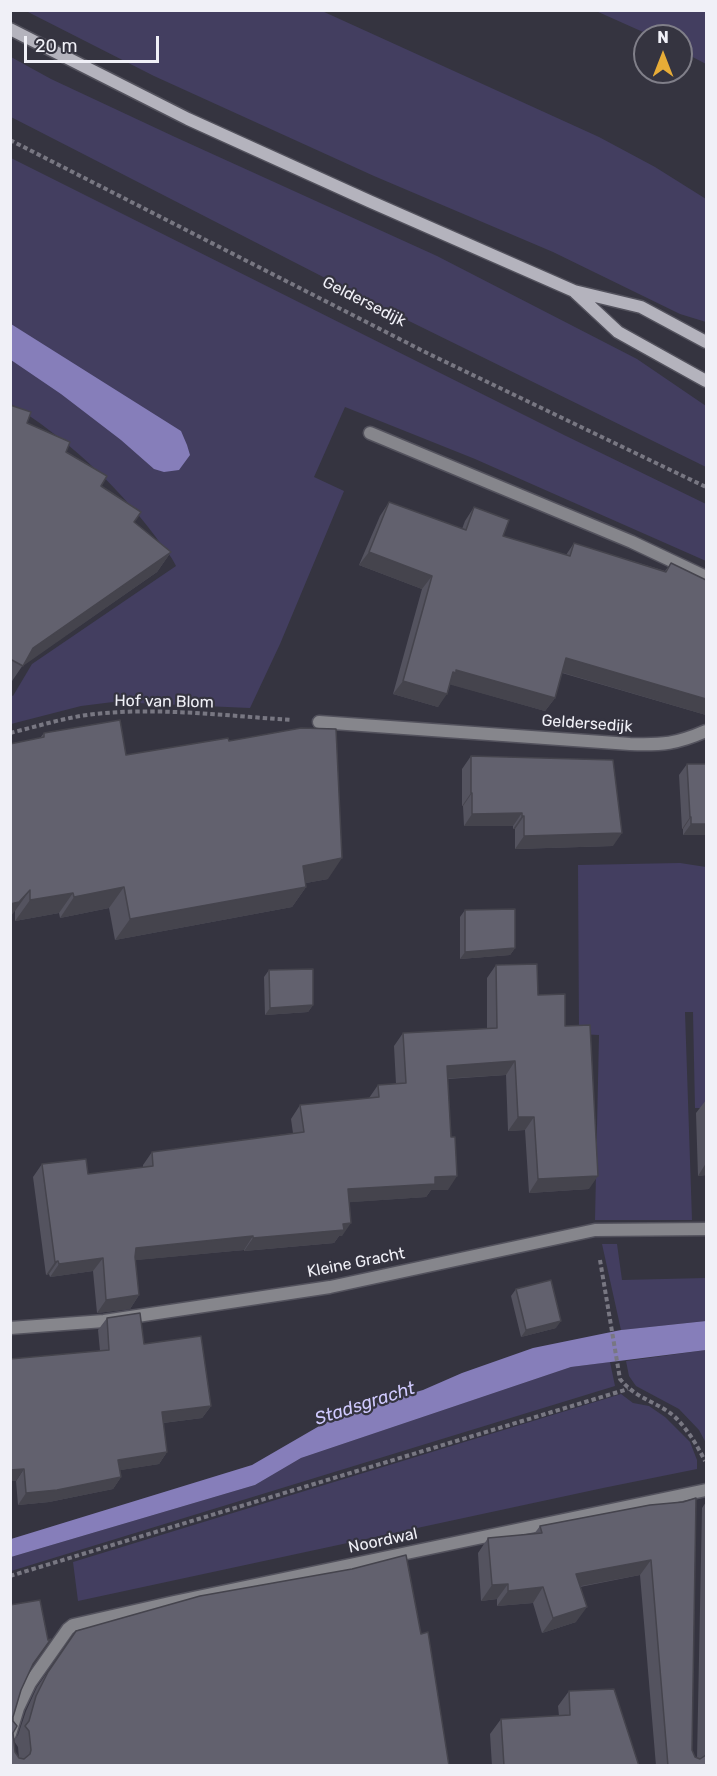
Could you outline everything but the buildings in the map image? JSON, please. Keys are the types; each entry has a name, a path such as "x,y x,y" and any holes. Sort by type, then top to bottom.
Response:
{"main road":[{"path":"10,29 188,119 574,291 641,307 706,342"},
{"path":"574,291 618,332 706,381"}],"street":[{"path":"369,433 632,543 706,577"},
{"name":"Geldersedijk","path":"319,722 661,745 684,741 706,731"},
{"name":"Kleine Gracht","path":"10,1328 104,1321 330,1287 595,1230 706,1229"},
{"name":"Noordwal","path":"10,1734 18,1708 30,1683 73,1625 174,1602 698,1495"}],"path":[{"name":"Geldersedijk","path":"10,140 428,353 706,486"},
{"name":"Hof van Blom","path":"10,733 65,718 126,711 319,722"},
{"path":"595,1230 620,1379 628,1389 674,1416 695,1440 706,1462"},
{"path":"10,1576 628,1389"}],"shaded area":[{"path":"26,11 322,11 599,137 655,167 706,199 706,322 680,314 553,252 374,176 154,76"},
{"path":"596,11 706,11 706,64 693,57 693,24 633,24 633,28"},
{"path":"11,57 51,79 175,137 437,256 637,359 706,406 706,467 411,322 11,117"},
{"path":"11,158 706,504 706,561 475,459 345,407 314,477 344,491 280,644 250,708 113,702 81,706 11,724 11,695 13,696 32,664 176,566 140,517 107,480 70,447 11,404"},
{"path":"11,324 181,431 190,455 179,470 164,472 154,469 121,440 61,394 11,360"},
{"path":"680,863 706,867 706,1108 695,1108 693,1012 685,1012 692,1220 595,1220 599,1035 579,1034 578,865"},
{"path":"602,1244 617,1244 622,1280 706,1278 706,1321 621,1330"},
{"path":"706,1321 706,1350 571,1367 301,1458 255,1485 11,1557 11,1539 252,1465 340,1414 423,1390 462,1373 533,1348 621,1330"},
{"path":"706,1350 706,1443 699,1430 679,1409 636,1386 629,1376 626,1361"},
{"path":"610,1362 615,1386 11,1571 11,1557 255,1485 301,1458 571,1367"},
{"path":"621,1394 633,1403 649,1406 665,1417 690,1442 697,1460 697,1469 78,1601 73,1562"}],"water label":[{"name":"Stadsgracht","path":"365,1404"}]}
